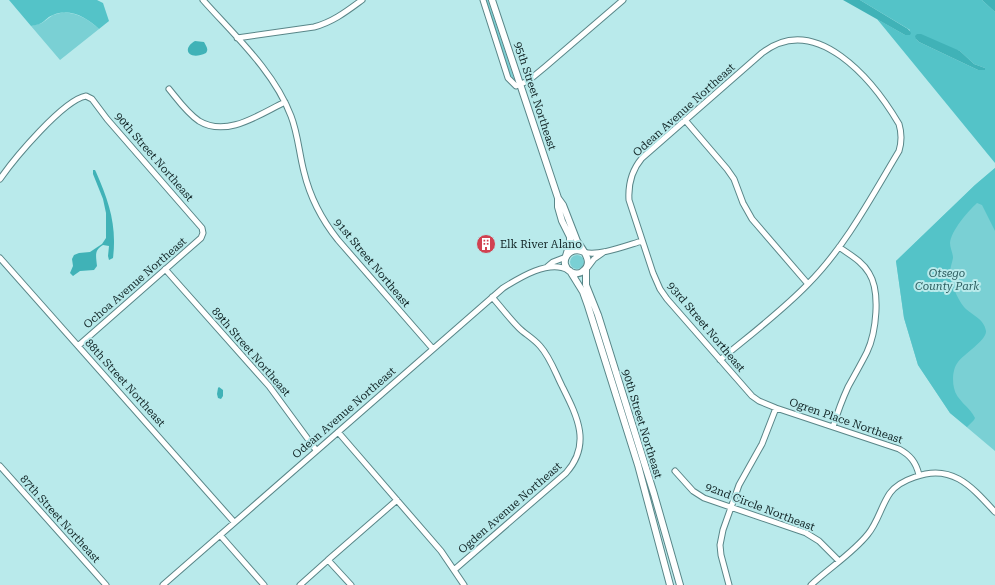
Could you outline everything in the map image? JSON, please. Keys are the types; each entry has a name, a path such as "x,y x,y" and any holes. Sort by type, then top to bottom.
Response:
{"main road":[{"name":"95th Street Northeast","path":"492,0 558,198"},
{"path":"558,198 563,205 577,241 588,261 586,269 578,273 569,270 565,263 570,240 558,207 558,198"},
{"path":"566,256 573,250 581,250 584,252"},
{"name":"90th Street Northeast","path":"586,269 586,285 600,322 654,494 680,585"},
{"name":"90th Street Northeast","path":"569,270 583,292 588,306 638,465 670,585"}],"street":[{"name":"91st Street Northeast","path":"203,0 274,81 285,102 296,131 303,170 311,195 324,222 433,349"},
{"path":"237,38 314,27 324,24 333,20 362,0"},
{"path":"483,0 508,78 516,86 528,81 623,0"},
{"name":"Odean Avenue Northeast","path":"642,241 629,200 629,190 631,177 642,158 769,48 783,42 796,39 813,42 832,51 862,74 895,117 901,131 902,140 899,151 859,218 839,247"},
{"path":"169,89 199,121 208,125 221,127 234,126 285,102"},
{"name":"90th Street Northeast","path":"0,179 27,145 50,121 73,102 86,96 92,99 200,225 203,233"},
{"path":"686,120 734,179 743,203 752,219 808,284"},
{"name":"Ochoa Avenue Northeast","path":"78,346 201,238 203,233"},
{"path":"584,252 605,251 642,241"},
{"name":"93rd Street Northeast","path":"642,241 653,273 660,289 667,299 755,399 776,408"},
{"path":"720,360 808,284 839,247 865,267 873,279 876,300 873,335 867,353 848,388 833,427"},
{"path":"586,269 605,251"},
{"name":"Odean Avenue Northeast","path":"546,268 553,262 566,256"},
{"name":"88th Street Northeast","path":"0,258 234,522"},
{"name":"Odean Avenue Northeast","path":"163,585 503,288 516,280 546,268 560,266 569,270"},
{"name":"89th Street Northeast","path":"165,270 274,392 316,450"},
{"name":"Ogden Avenue Northeast","path":"454,570 566,474 575,459 580,444 579,424 551,362 540,346 518,327 492,297"},
{"path":"729,585 721,555 720,545 723,530 743,476 762,444 776,408"},
{"name":"Ogren Place Northeast","path":"776,408 896,448 904,452 916,463 919,475"},
{"path":"338,432 441,552 464,585"},
{"name":"87th Street Northeast","path":"0,466 106,585"},
{"name":"92nd Circle Northeast","path":"675,471 693,491 704,498 812,536 825,546 839,561"},
{"path":"811,585 868,534 890,492 904,481 919,475 939,472 959,479 975,490 995,512"},
{"path":"300,585 397,500"},
{"path":"220,535 264,585"},
{"path":"328,560 351,585"}],"green space":[{"path":"9,0 97,0 103,3 109,21 99,29 84,18 66,12 53,15 42,23 31,26"},
{"path":"484,0 488,0 515,82 509,76"},
{"path":"860,0 982,0 995,12 995,163 877,19 905,35 910,30","holes":["916,39 960,51 974,64 985,68 978,70 919,42"]},
{"path":"64,12 83,18 91,22 99,29 60,60 31,26 42,23 53,15"},
{"name":"Otsego County Park","path":"995,168 995,451 950,413 918,365 904,318 896,261 975,185"},
{"path":"995,168 995,231 982,205 977,203 957,227 953,233 950,243 953,258 950,273 955,291 964,307 983,323 986,331 983,339 958,362 953,374 954,388 957,396 975,418 967,427 950,413 918,365 904,318 896,261 975,185"},
{"path":"577,255 582,257 584,262 582,267 577,269 572,267 570,262 572,257"}],"shaded area":[{"path":"843,0 860,0 908,29 911,33 910,35 905,35"},
{"path":"982,0 995,0 995,12"},
{"path":"917,34 921,34 960,51 974,64 985,68 985,70 978,70 919,42 915,36"},
{"path":"195,41 204,42 207,49 206,53 195,56 189,53 188,47"},
{"path":"93,170 95,170 101,183 111,214 114,235 113,258 109,260 109,246 103,245 97,251 97,266 94,270 80,271 73,276 70,273 73,266 72,259 74,255 90,252 102,244 106,238 106,213"},
{"path":"219,387 223,390 223,396 221,399 218,398 217,394"}],"place":[{"name":"Elk River Alano","path":"486,244"}]}
